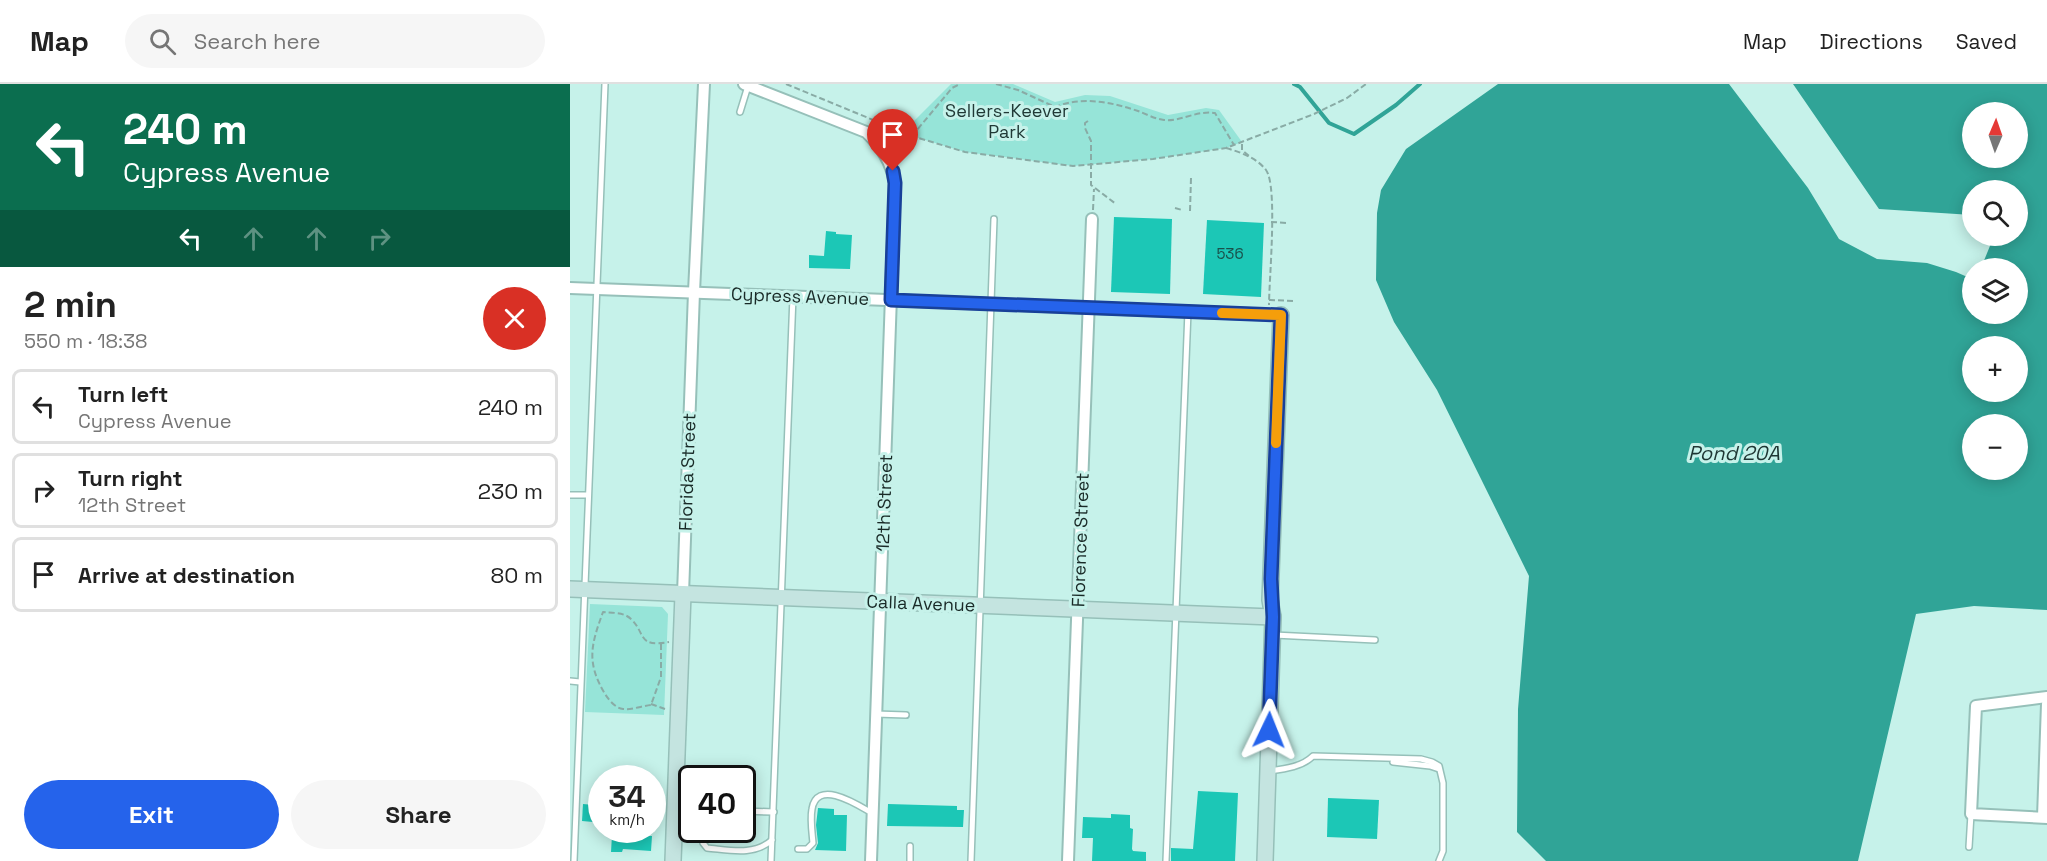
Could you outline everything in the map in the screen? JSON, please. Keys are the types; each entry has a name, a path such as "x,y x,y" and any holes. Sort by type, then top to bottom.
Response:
{"street":[{"name":"Florida Street","path":"673,861 704,84"},
{"name":"12th Street","path":"746,85 866,132 882,149 890,163 895,183 871,861"},
{"name":"Florence Street","path":"1068,861 1092,216"},
{"name":"Cypress Avenue","path":"570,288 1089,308 1275,311"},
{"path":"1265,861 1273,617 1270,600 1275,311"},
{"name":"Calla Avenue","path":"577,590 1273,617"},
{"path":"2047,697 1976,706 1971,814 2045,818 2047,704"}],"lane":[{"path":"574,861 580,682 577,590 588,495 605,84"},
{"path":"740,112 746,85"},
{"path":"970,861 994,219"},
{"path":"771,861 793,296"},
{"path":"1166,861 1188,311"},
{"path":"570,495 588,495"},
{"path":"1272,635 1375,640"},
{"path":"570,681 580,682"},
{"path":"876,714 906,715"},
{"path":"1268,771 1306,763 1313,756 1422,759 1432,762 1441,770 1443,783 1443,851 1439,861"},
{"path":"798,849 807,849 813,843 812,808 822,795 841,796 873,813"},
{"path":"756,811 774,812"},
{"path":"1969,847 1971,814"},
{"path":"703,843 707,848 753,850 763,848 772,840"},
{"path":"910,846 910,861"}],"path":[{"path":"786,84 912,136 965,152 1073,166 1226,148 1282,127 1347,98 1366,84"},
{"path":"912,136 952,88 960,84"},
{"path":"996,84 1018,90 1055,107 1088,100 1119,105 1166,121 1205,111 1215,113 1234,145"},
{"path":"1088,121 1085,123 1085,128 1091,141 1091,185 1116,204"},
{"path":"1244,142 1242,150 1252,158"},
{"path":"1226,148 1259,162 1270,176 1273,200 1269,300 1275,311"},
{"path":"1190,211 1191,178"},
{"path":"1092,216 1094,188"},
{"path":"1175,208 1182,210"},
{"path":"1271,222 1288,223"},
{"path":"1269,300 1295,301"},
{"path":"665,709 651,704 625,710 618,708 607,698 592,668 595,635 603,612 623,614 632,619 642,637 653,644 669,642"},
{"path":"651,704 661,677 661,644"}],"green space":[{"name":"Sellers-Keever Park","path":"951,84 1013,84 1055,102 1085,95 1110,96 1168,115 1206,108 1219,110 1242,142 1226,148 1153,159 1073,166 965,152 912,136 911,124"},
{"path":"590,604 662,607 668,614 664,715 585,712"}],"water":[{"name":"Pond 20A","path":"1498,84 1729,84 1808,188 1839,239 1877,259 1927,263 1962,275 1962,324 2028,324 2028,258 1985,258 1990,246 2028,246 2028,180 1962,180 1962,214 1879,209 1793,84 2047,84 2047,610 1974,606 1916,614 1858,861 1546,861 1517,832 1518,709 1529,576 1437,390 1394,322 1376,280 1377,213 1381,190 1406,149"}],"building":[{"path":"1114,217 1172,219 1170,294 1111,292"},
{"path":"1207,220 1264,223 1261,297 1203,294"},
{"path":"826,231 852,235 850,269 809,268 809,255 824,256"},
{"path":"1198,791 1238,793 1235,861 1171,861 1171,848 1193,849"},
{"path":"1328,798 1379,800 1377,839 1327,837"},
{"path":"583,804 588,804 588,822 582,821"},
{"path":"888,804 957,806 957,810 964,810 963,827 887,826"},
{"path":"818,808 834,809 834,815 847,815 846,851 815,850 818,843 816,825"},
{"path":"1111,814 1130,815 1130,828 1133,829 1132,849 1146,852 1146,861 1092,861 1093,838 1082,838 1083,817 1111,818"},
{"path":"612,843 652,843 651,851 623,849 622,852 611,852"}],"waterway":[{"path":"1294,84 1300,87 1329,123 1354,134 1396,105 1420,84"}],"slow traffic":[{"path":"1222,313 1281,315 1276,443"}],"route":[{"path":"893,171 895,183 891,300 1281,315 1270,600 1273,617 1269,730"}]}
